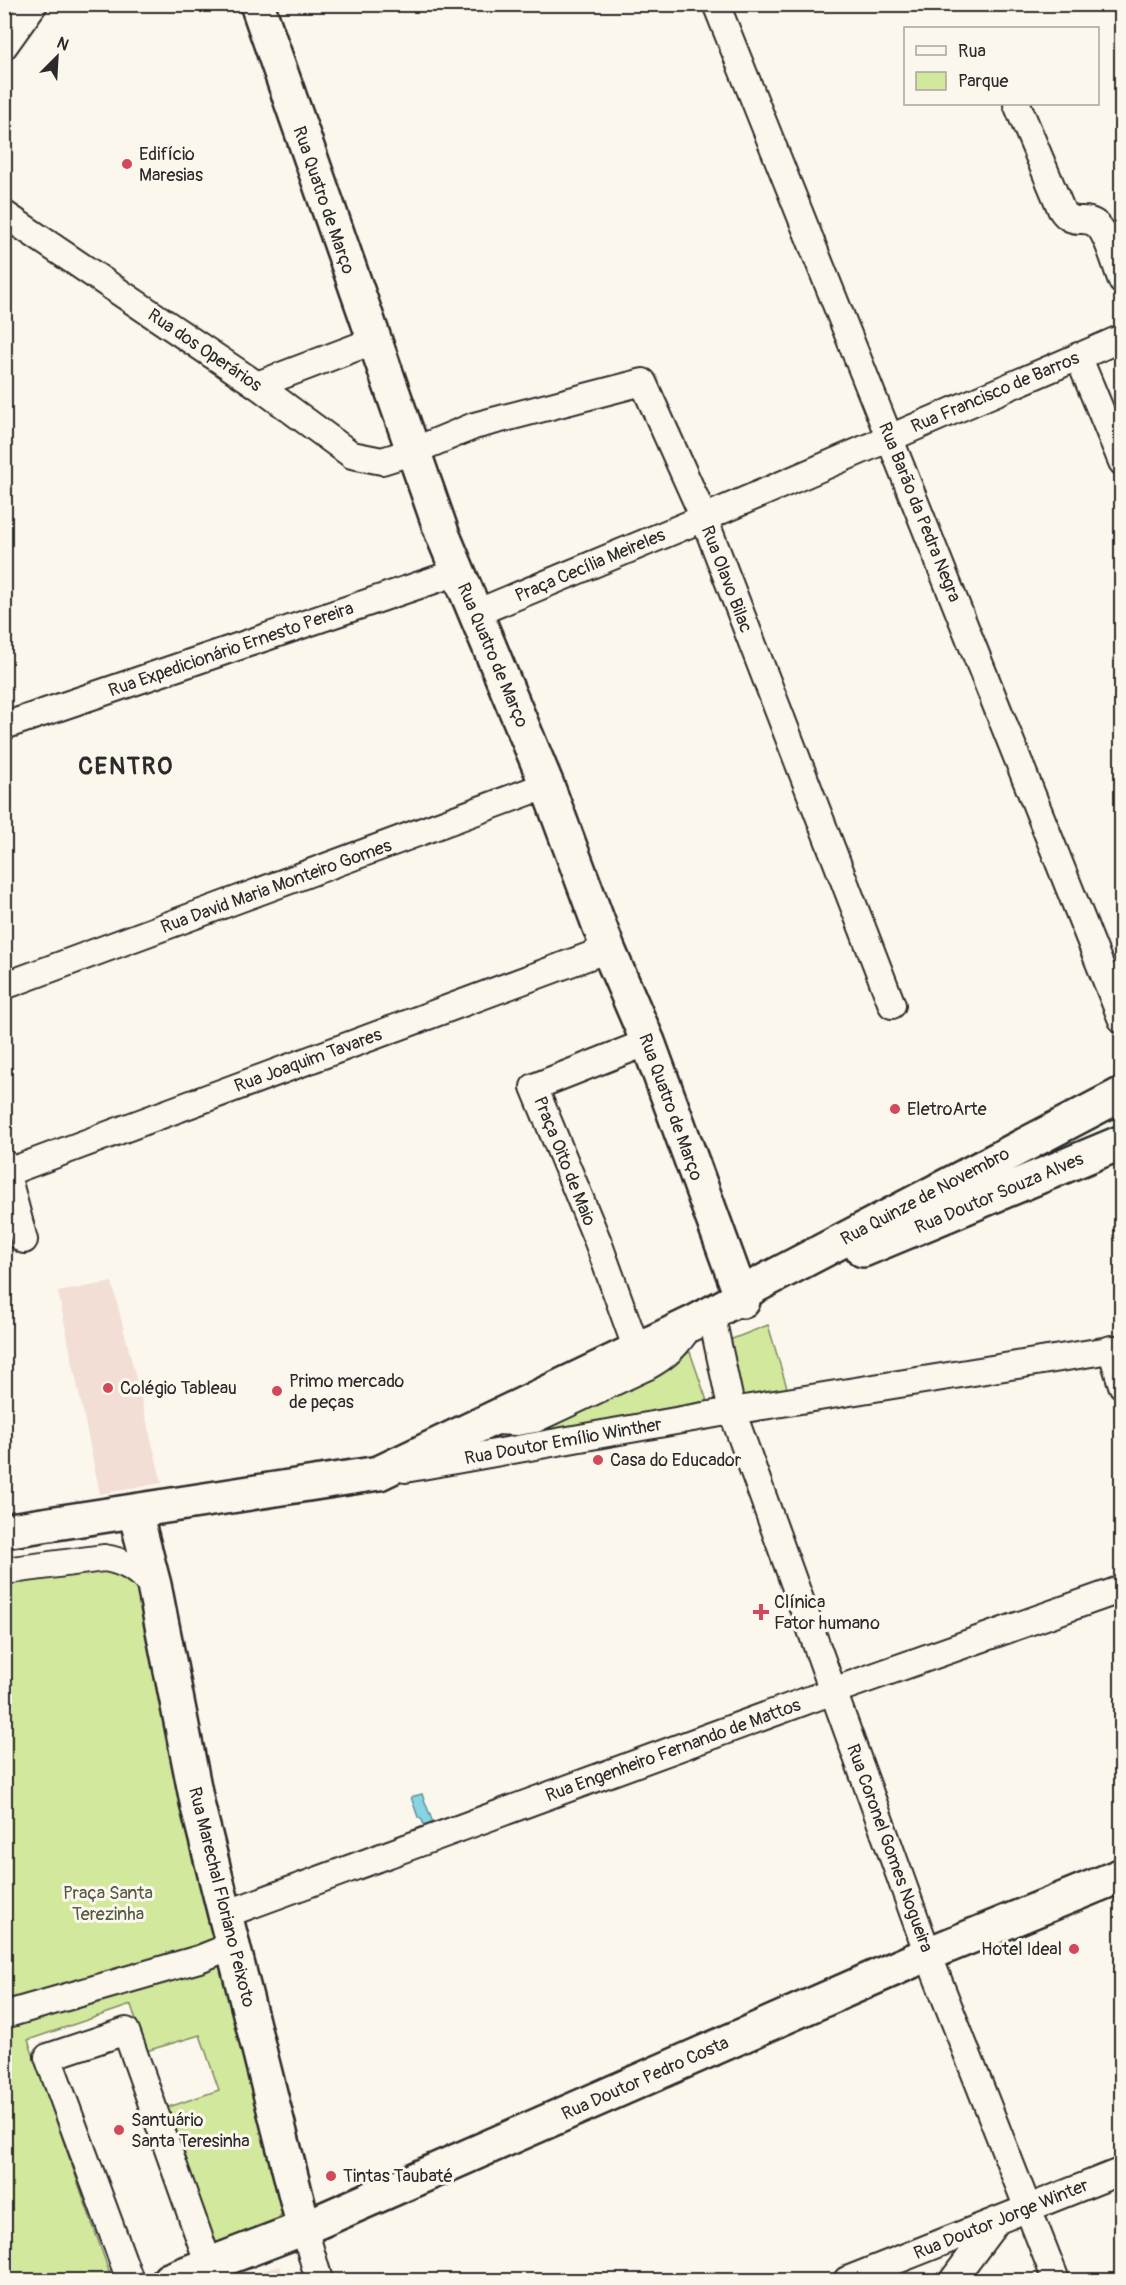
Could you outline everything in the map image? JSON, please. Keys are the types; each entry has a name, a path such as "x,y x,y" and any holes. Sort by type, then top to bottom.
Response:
{"main road":[{"name":"Rua Quatro de Março","path":"256,4 411,452 458,572 547,785 609,949 648,1042 724,1306"},
{"name":"Rua Quinze de Novembro","path":"379,1473 724,1306 1119,1098"},
{"name":"Rua Doutor Souza Alves","path":"724,1306 1122,1142"},
{"name":"Rua Doutor Emílio Winther","path":"4,1531 379,1473"},
{"name":"Rua Marechal Floriano Peixoto","path":"135,1512 154,1585 198,1808 304,2228"},
{"name":"Rua Doutor Pedro Costa","path":"169,2280 304,2228 928,1954 1122,1875"}],"street":[{"path":"4,46 34,4"},
{"name":"Rua Barão da Pedra Negra","path":"716,4 1122,1020"},
{"path":"1017,105 1061,209 1072,220 1091,221 1102,230 1122,281"},
{"name":"Rua dos Operários","path":"4,214 257,385 352,455 382,461 411,452"},
{"name":"Rua Francisco de Barros","path":"704,518 1122,339"},
{"path":"257,385 374,341"},
{"path":"1078,356 1122,462"},
{"name":"Rua Olavo Bilac","path":"411,452 474,426 643,382 704,518 892,1005"},
{"name":"Praça Cecília Meireles","path":"476,613 704,518"},
{"name":"Rua Expedicionário Ernesto Pereira","path":"4,726 458,572"},
{"name":"Rua David Maria Monteiro Gomes","path":"4,986 547,785"},
{"name":"Rua Joaquim Tavares","path":"6,1167 609,949"},
{"name":"Praça Oito de Maio","path":"637,1350 598,1242 534,1087 648,1042"},
{"path":"6,1167 24,1240"},
{"path":"490,1420 517,1422 535,1419 646,1368 663,1358 724,1306"},
{"name":"Rua Quatro de Março","path":"724,1306 732,1411"},
{"path":"1116,1348 1122,1385"},
{"name":"Rua Doutor Emílio Winther","path":"379,1473 732,1411 1116,1348"},
{"name":"Rua Coronel Gomes Nogueira","path":"732,1411 928,1954 1056,2280"},
{"path":"4,1571 104,1558 118,1560 131,1566 154,1585"},
{"name":"Rua Engenheiro Fernando de Mattos","path":"226,1914 833,1691 1122,1589"},
{"path":"4,2015 199,1959 234,1946"},
{"path":"130,2280 48,2057 126,2031 209,2265"},
{"name":"Rua Doutor Jorge Winter","path":"847,2280 1122,2171"},
{"path":"953,2280 998,2221"},
{"name":"Rua Marechal Floriano Peixoto","path":"304,2228 320,2280"}],"shaded area":[{"name":"Colégio Tableau","path":"112,1282 162,1483 100,1494 58,1292"},
{"path":"280,2266 284,2280 227,2280"}],"green space":[{"path":"768,1325 788,1391 735,1401 722,1343"},
{"path":"690,1352 707,1401 533,1433"},
{"name":"Praça Santa Terezinha","path":"111,1562 134,1576 287,2206 275,2223 214,2250 157,2111 219,2090 200,2035 146,2051 131,2005 28,2040 112,2280 5,2280 5,1580"}],"water":[{"path":"422,1794 433,1823 425,1827 418,1817 411,1797"}],"place":[{"name":"Edifício Maresias","path":"127,164"},
{"name":"EletroArte","path":"895,1109"},
{"name":"Colégio Tableau","path":"108,1388"},
{"name":"Primo mercado de peças","path":"277,1391"},
{"name":"Casa do Educador","path":"598,1460"},
{"name":"Clínica Fator humano","path":"761,1612"},
{"name":"Hotel Ideal","path":"1074,1949"},
{"name":"Santuário Santa Teresinha","path":"119,2130"},
{"name":"Tintas Taubaté","path":"331,2176"}],"district":[{"name":"CENTRO","path":"126,766"}]}
